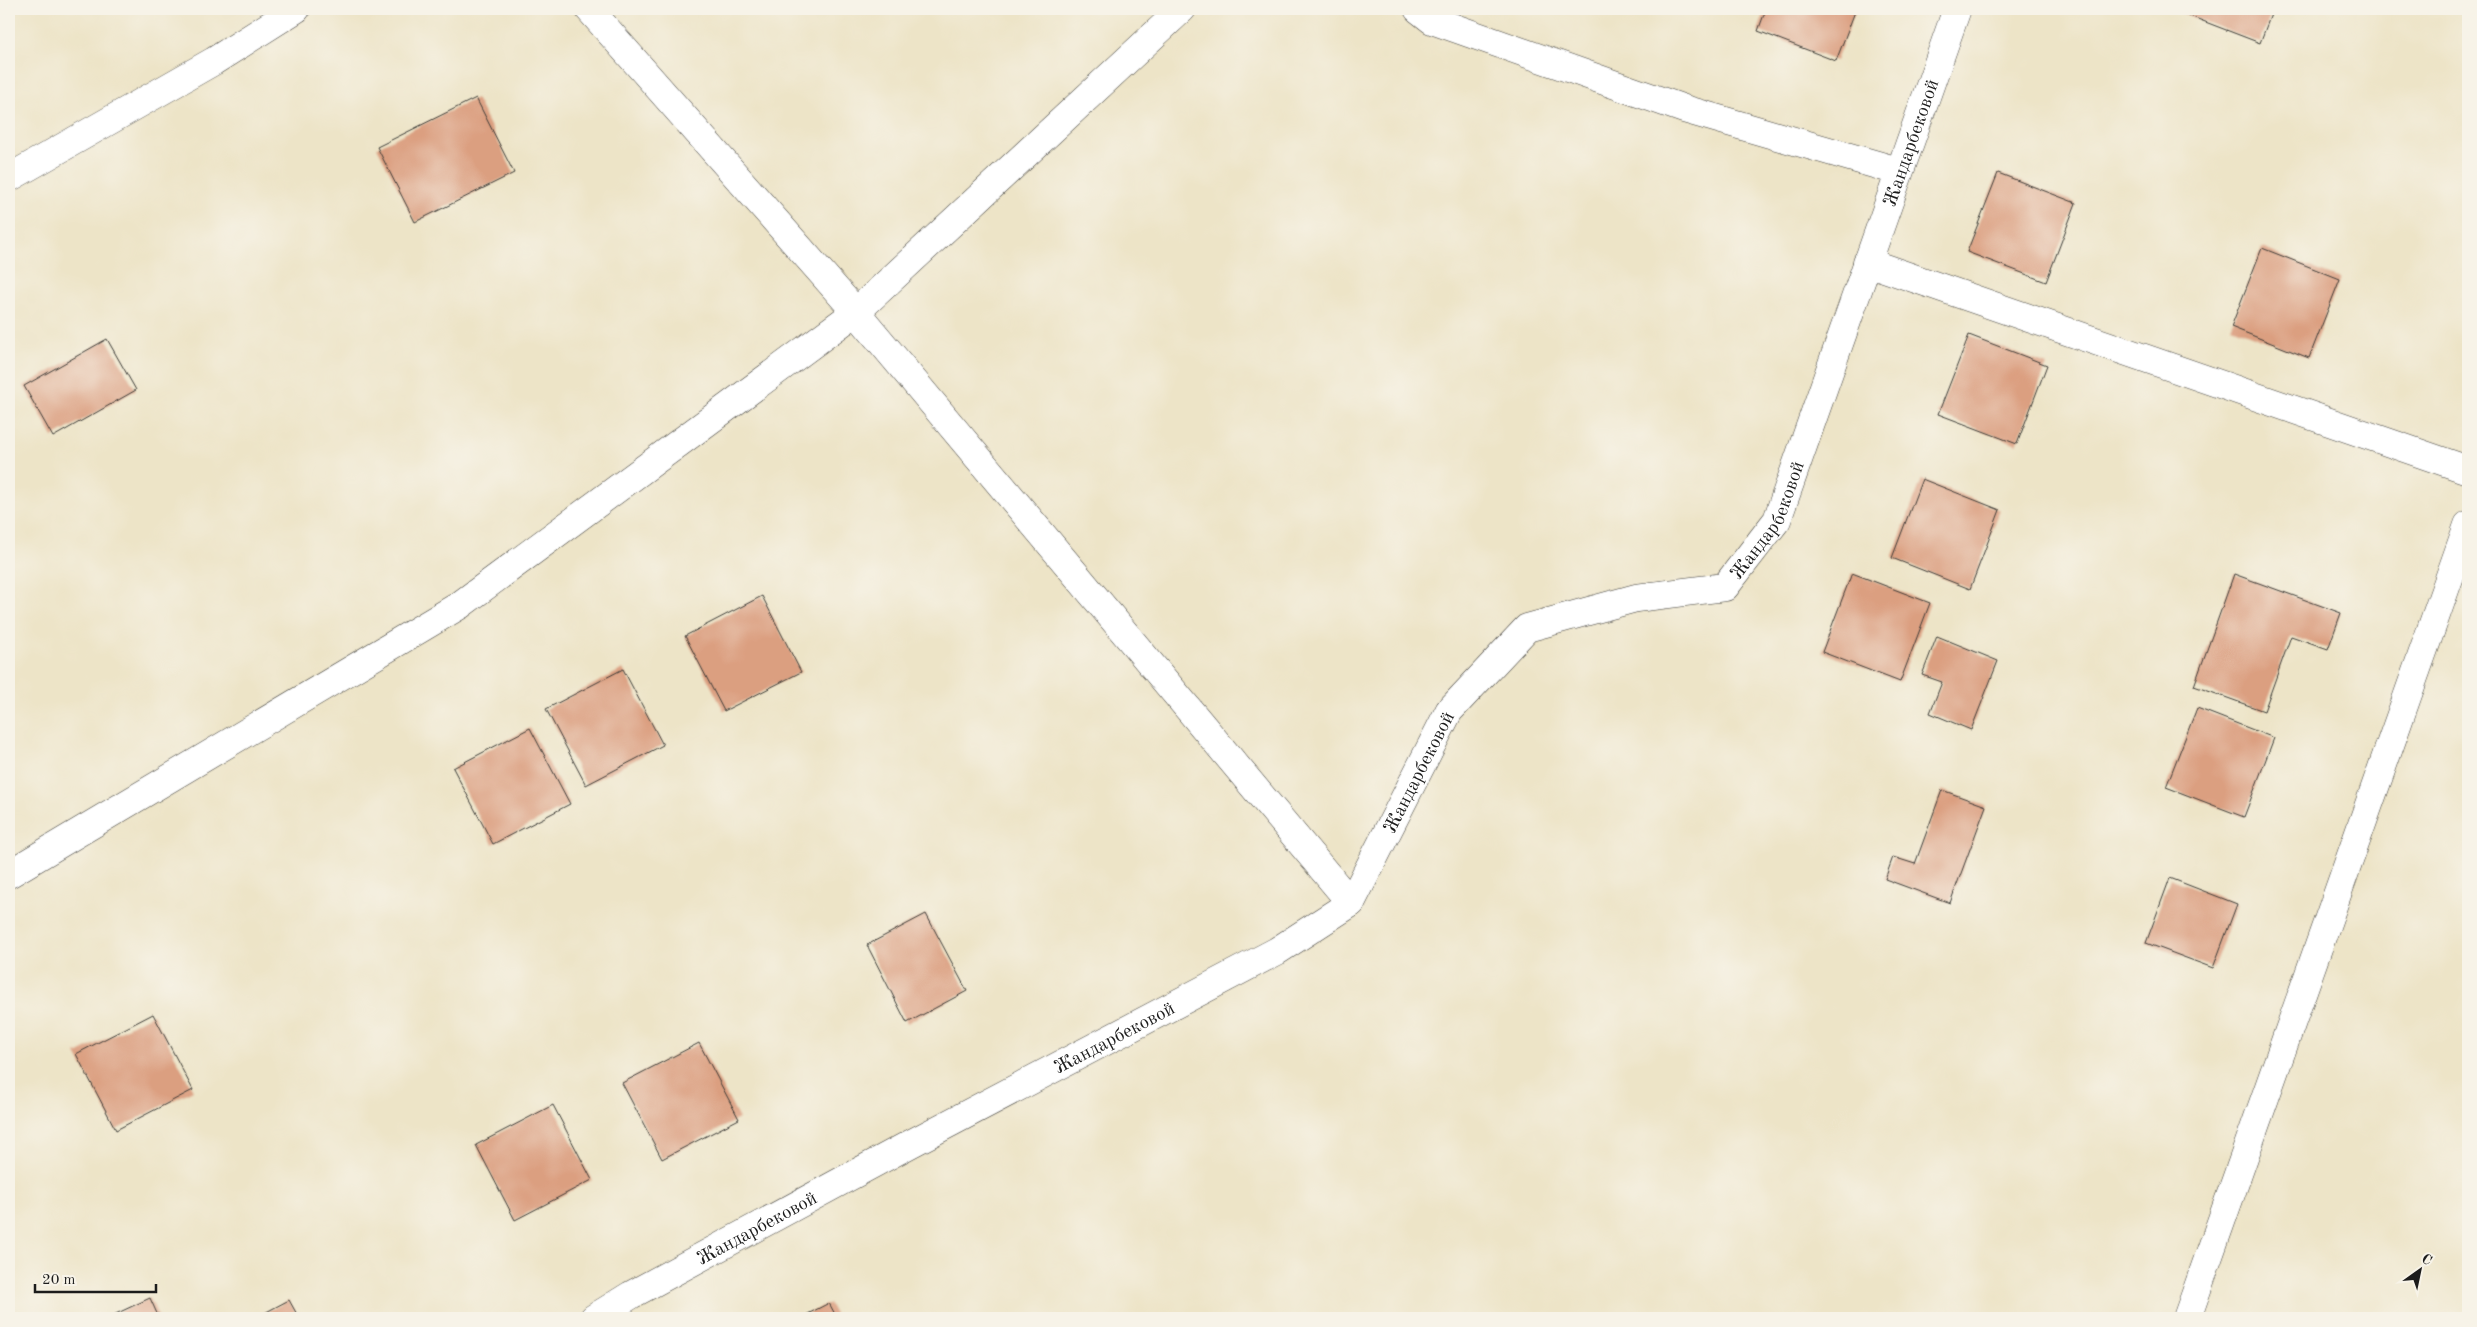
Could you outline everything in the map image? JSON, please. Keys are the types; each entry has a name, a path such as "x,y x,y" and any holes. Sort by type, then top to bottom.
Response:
{"street":[{"path":"9,178 214,61 296,9"},
{"path":"589,9 856,312 1351,903"},
{"path":"9,874 460,605 856,312 1182,9"},
{"path":"1418,9 1432,20 1684,109 1898,170"},
{"name":"Жандарбековой","path":"594,1318 631,1295 910,1144 1277,951 1351,903 1449,711 1527,628 1636,598 1725,587 1777,520 1898,170 1957,9"},
{"path":"1867,262 2468,470"},
{"path":"2188,1318 2468,526"}],"building":[{"path":"1766,9 1856,9 1836,61 1758,31"},
{"path":"2183,9 2273,9 2260,43 2182,13"},
{"path":"476,98 514,173 415,222 377,147"},
{"path":"1998,173 2076,203 2046,282 1967,252"},
{"path":"2262,248 2340,279 2309,358 2231,327"},
{"path":"1969,335 2047,365 2017,444 1938,414"},
{"path":"107,339 136,390 53,437 24,386"},
{"path":"1922,479 2000,510 1970,589 1892,558"},
{"path":"1852,573 1930,603 1900,682 1822,652"},
{"path":"2234,574 2341,613 2328,649 2291,636 2264,711 2194,686"},
{"path":"762,596 801,672 724,711 685,636"},
{"path":"1937,636 1998,661 1971,730 1930,713 1942,682 1922,675"},
{"path":"623,669 663,745 586,785 546,709"},
{"path":"2197,708 2274,738 2244,817 2166,787"},
{"path":"530,728 570,804 493,844 453,768"},
{"path":"1942,790 1986,806 1950,903 1885,879 1893,857 1915,864"},
{"path":"2170,878 2237,904 2213,968 2146,943"},
{"path":"926,914 967,991 907,1023 867,945"},
{"path":"153,1014 193,1090 116,1130 76,1054"},
{"path":"699,1043 739,1119 662,1159 622,1083"},
{"path":"553,1105 592,1180 515,1220 476,1145"},
{"path":"150,1298 159,1318 107,1318"},
{"path":"289,1300 299,1318 255,1318"},
{"path":"829,1303 837,1318 800,1318"}]}
